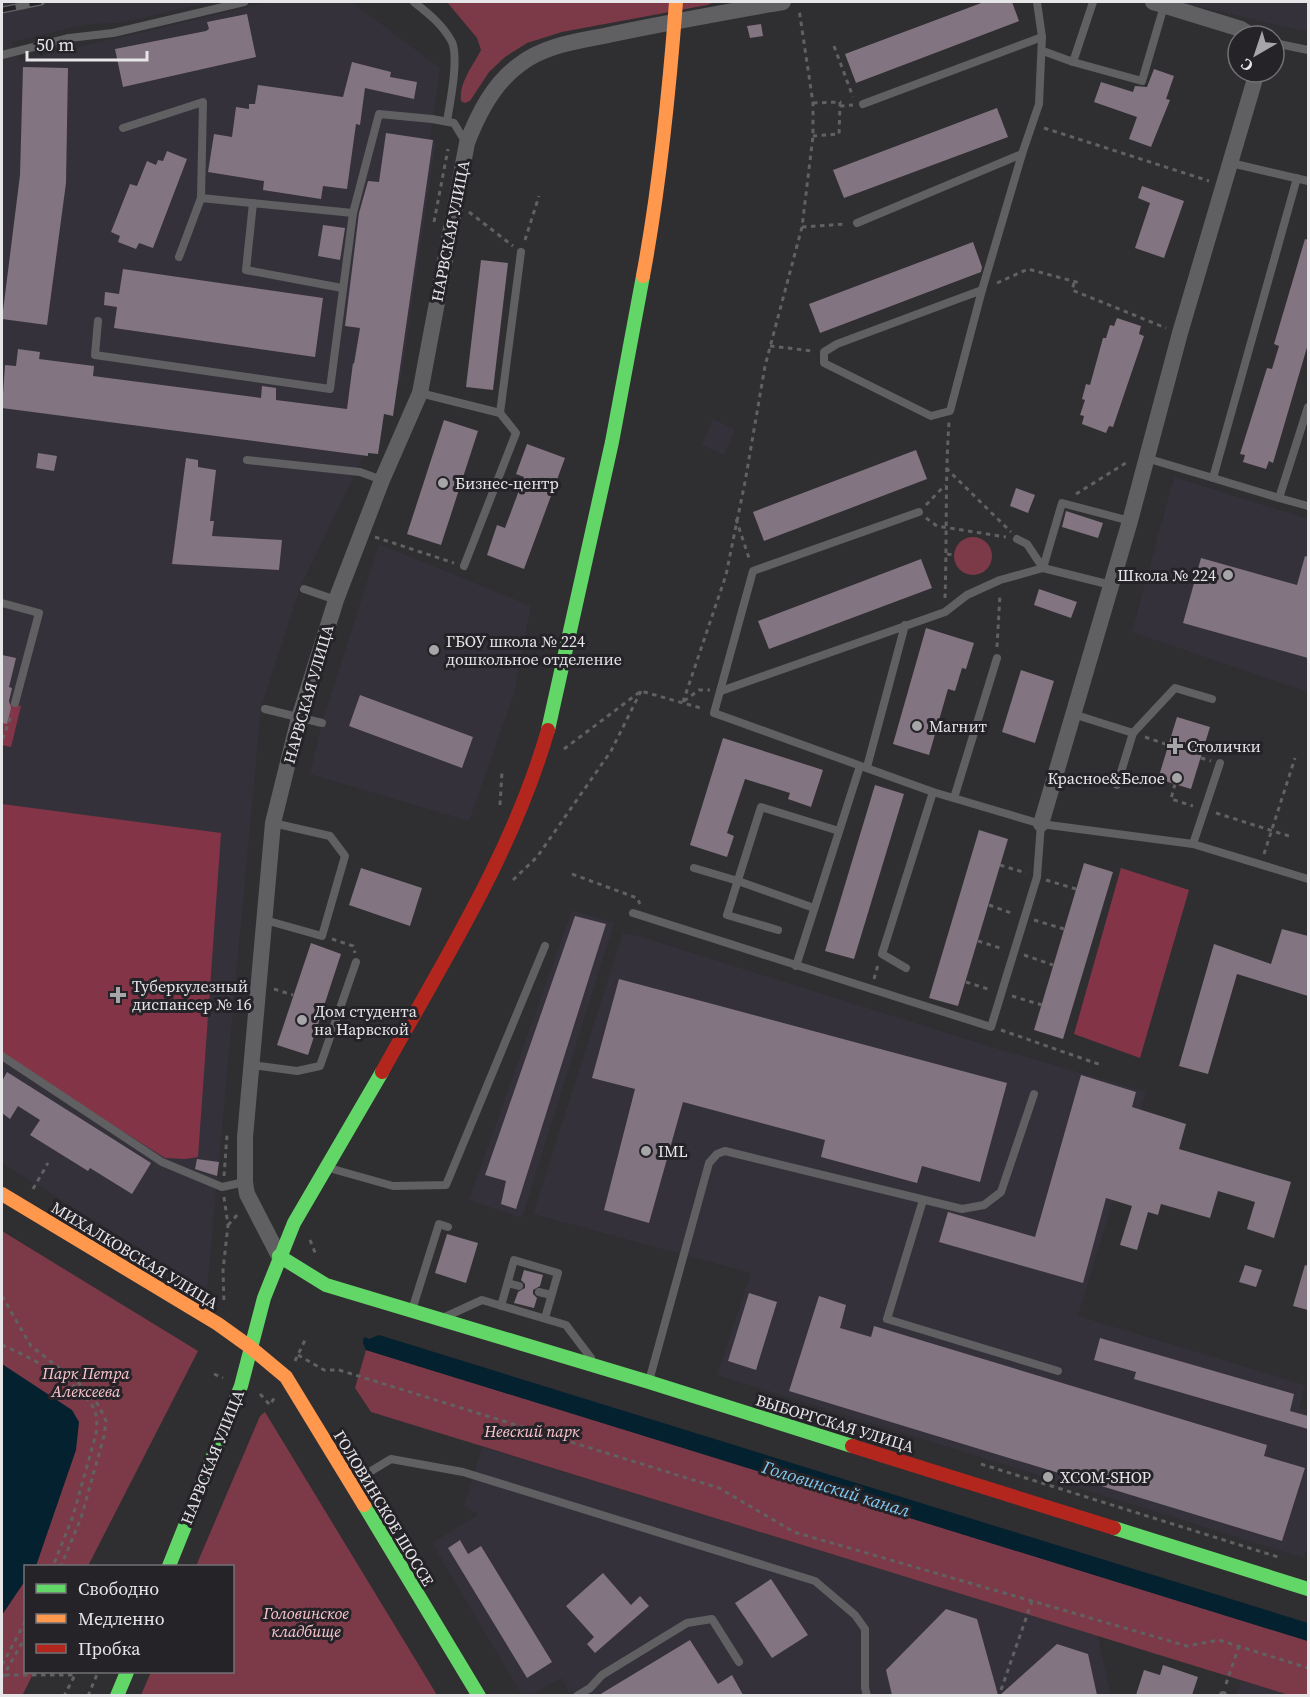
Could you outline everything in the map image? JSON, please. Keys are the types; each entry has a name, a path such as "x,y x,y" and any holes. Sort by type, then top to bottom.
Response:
{"street":[{"name":"НАРВСКАЯ УЛИЦА","path":"169,1565 241,1386 264,1298 294,1223 466,924 508,843 544,749 638,315 660,177 673,65 676,2"},
{"name":"НАРВСКАЯ УЛИЦА","path":"279,1256 251,1203 245,1182 245,1137 273,823 299,718 336,600 382,480 420,393 467,143 476,120 502,81 519,65 540,52 568,43 636,29 783,2"},
{"path":"1158,4 1226,24"},
{"path":"1041,824 1130,521 1139,455 1180,333 1254,84"},
{"name":"МИХАЛКОВСКАЯ УЛИЦА","path":"2,1194 218,1324 250,1347"},
{"name":"ВЫБОРГСКАЯ УЛИЦА","path":"279,1256 326,1285 649,1382 1308,1589"},
{"name":"ГОЛОВИНСКОЕ ШОССЕ","path":"250,1347 286,1377 479,1695"},
{"path":"117,1695 126,1673"}],"lane":[{"path":"2,56 69,38 113,33 244,2"},
{"path":"414,2 434,17 453,44 454,78 447,122"},
{"path":"982,290 837,344 824,352 824,363 931,416 950,411 982,290 1039,104 1043,51 1037,2"},
{"path":"1073,62 1093,2"},
{"path":"1043,51 1073,62 1142,81 1158,4"},
{"path":"859,104 1042,38"},
{"path":"1286,45 1308,50"},
{"path":"123,128 203,102 201,198 179,257"},
{"path":"98,321 94,355 330,389 353,213 380,114 454,123 467,143"},
{"path":"857,223 1022,154"},
{"path":"1231,163 1308,181"},
{"path":"1213,478 1297,178"},
{"path":"201,198 353,213"},
{"path":"254,203 246,270 342,288"},
{"path":"500,413 521,252"},
{"path":"420,393 500,413 516,433 464,566"},
{"path":"1279,498 1308,407"},
{"path":"1139,455 1308,507"},
{"path":"247,460 360,472 382,480"},
{"path":"1043,568 1062,503 1130,521"},
{"path":"919,512 753,571 714,713 933,792 1041,824 1193,844 1308,879"},
{"path":"1017,539 1027,544 1043,568"},
{"path":"721,691 945,612 967,595 1000,580 1043,568 1111,585"},
{"path":"304,589 336,600"},
{"path":"2,603 39,613 15,704"},
{"path":"796,966 839,831 863,766 905,625"},
{"path":"954,798 997,658"},
{"path":"1117,785 1133,732 1175,688 1212,699"},
{"path":"265,709 321,723"},
{"path":"1073,714 1133,732"},
{"path":"1193,844 1220,763"},
{"path":"906,968 882,954 933,792"},
{"path":"778,930 727,915 761,807 839,831"},
{"path":"265,920 322,936 345,856 330,836 273,823"},
{"path":"633,913 991,1027 1037,877 1041,824"},
{"path":"694,868 814,908"},
{"path":"326,1167 393,1186 446,1185 546,946"},
{"path":"252,1065 297,1071 320,1066 356,962"},
{"path":"2,1056 162,1162 222,1187 245,1182"},
{"path":"649,1382 709,1163 717,1154 725,1151 962,1209 984,1205 1001,1192 1034,1094"},
{"path":"923,1200 887,1319 1059,1371"},
{"path":"412,1310 439,1224 448,1227"},
{"path":"501,1306 514,1260 558,1273 545,1318"},
{"path":"508,1283 519,1286"},
{"path":"538,1292 551,1295"},
{"path":"440,1319 482,1300 545,1318 566,1325 596,1366"},
{"path":"350,1484 391,1459 463,1472 815,1581 855,1615 865,1629 867,1695"},
{"path":"577,1695 590,1688 602,1675 687,1623 712,1619 739,1662"}],"path":[{"path":"683,702 726,575 770,346 802,227 813,136 813,103 799,9"},
{"path":"834,46 859,104"},
{"path":"813,103 840,102 839,134 813,136"},
{"path":"1032,124 1225,186"},
{"path":"466,210 521,252 539,196"},
{"path":"802,227 857,223"},
{"path":"982,290 1028,269 1080,283"},
{"path":"1074,283 1072,290 1180,333"},
{"path":"770,346 824,352"},
{"path":"945,612 946,468 950,411"},
{"path":"1062,503 1139,455"},
{"path":"946,468 1010,532"},
{"path":"736,519 753,571"},
{"path":"937,526 1017,539"},
{"path":"976,532 976,537"},
{"path":"372,536 464,566"},
{"path":"947,554 954,555"},
{"path":"997,658 1000,580"},
{"path":"683,702 699,690 721,691"},
{"path":"641,691 714,713"},
{"path":"558,754 641,691"},
{"path":"512,881 537,857 611,751 641,691"},
{"path":"2,738 15,704"},
{"path":"1133,732 1168,745"},
{"path":"1261,864 1295,758"},
{"path":"500,805 502,772"},
{"path":"1175,784 1171,799 1292,837"},
{"path":"572,874 637,898"},
{"path":"322,936 353,946"},
{"path":"871,989 882,954"},
{"path":"273,988 293,995"},
{"path":"991,1027 1101,1065"},
{"path":"30,1193 48,1163"},
{"path":"2,1296 31,1346 87,1390 99,1406 106,1421 104,1436 81,1518 61,1565"},
{"path":"306,1338 298,1355 324,1370 339,1370 719,1488 794,1532 1187,1646 1219,1640 1308,1668"},
{"path":"2,1345 26,1355 83,1394 94,1408 98,1422 73,1516 53,1565"},
{"path":"1001,1690 1032,1601"},
{"path":"2,1665 24,1624"},
{"path":"3,1677 24,1640"},
{"path":"1223,1695 1239,1646"},
{"path":"88,1695 97,1673"},
{"path":"3,1677 75,1675 64,1695"}],"shaded area":[{"path":"2,2 212,2 120,23 88,24 12,42 19,61 270,2 352,2 440,68 430,139 436,140 401,378 300,588 261,708 207,1290 2,1163"},
{"path":"1178,2 1308,2 1308,31 1286,27 1286,24 1273,24"},
{"path":"713,419 735,429 724,455 702,445"},
{"name":"Школа № 224","path":"1174,477 1308,519 1308,692 1132,632"},
{"name":"ГБОУ школа № 224 дошкольное отделение","path":"379,544 531,606 514,694 469,821 310,774 322,723"},
{"path":"2,702 21,706 11,747 2,745"},
{"name":"Туберкулезный диспансер № 16","path":"2,804 221,833 198,1157 165,1158 2,1055"},
{"path":"1121,868 1189,890 1140,1058 1074,1034"},
{"path":"572,910 614,923 522,1218 469,1200"},
{"path":"623,933 985,1045 1146,1092 1078,1316 1305,1385 1299,1408 1308,1411 1308,1544 1304,1558 717,1375 751,1273 533,1214"},
{"path":"482,1447 1098,1636 1111,1695 571,1696 561,1678 531,1695 522,1695 432,1543 479,1514 464,1507"},
{"path":"1241,1681 1289,1695 1236,1695"}],"green space":[{"path":"447,2 715,2 562,32 527,43 505,57 489,72 470,101 465,103 461,101 462,87 481,50 477,38"},
{"path":"973,537 987,542 992,556 987,570 973,575 959,570 954,556 959,542"},
{"name":"Парк Петра Алексеева","path":"2,1231 198,1351 89,1565 24,1565 24,1673 34,1673 22,1696 2,1695"},
{"name":"Невский парк","path":"366,1350 1308,1641 1308,1695 1289,1695 371,1412 355,1388"},
{"name":"Головинское кладбище","path":"265,1412 437,1695 141,1695 151,1673 234,1673 234,1565 196,1565 260,1416"}],"water":[{"name":"Головинский канал","path":"379,1335 1308,1623 1308,1641 366,1350 363,1343 364,1337 369,1339"},
{"path":"2,1364 72,1410 79,1422 76,1450 36,1565 24,1565 24,1582 2,1615"}],"building":[{"path":"984,2 1012,2 1019,21 856,83 845,54"},
{"path":"247,14 256,57 123,87 115,49 206,31 209,29 207,22"},
{"path":"761,24 763,36 750,38 747,26"},
{"path":"352,62 391,72 390,77 417,82 414,99 365,88 360,125 356,124 347,189 323,186 321,199 263,190 264,181 208,172 214,134 232,137 236,107 249,109 249,104 255,104 258,85 343,97"},
{"path":"23,67 68,68 66,183 47,325 2,319 20,175"},
{"path":"1154,69 1174,76 1166,99 1170,100 1151,147 1129,139 1137,117 1094,102 1101,82 1133,92 1135,86 1147,87"},
{"path":"997,108 1008,137 844,198 833,170"},
{"path":"386,133 433,140 393,416 384,414 378,454 368,453 368,456 2,408 5,365 16,366 18,349 40,352 39,359 94,366 93,376 261,398 262,386 276,388 276,400 347,409 360,328 345,326 359,213 368,181 379,182"},
{"path":"167,151 187,159 153,248 139,243 136,249 118,242 120,236 111,232 130,184 137,186 147,161 156,165 158,160 163,161"},
{"path":"1142,186 1184,201 1164,258 1135,248 1150,203 1138,198"},
{"path":"323,225 345,228 340,260 318,256"},
{"path":"1305,239 1308,240 1308,344 1273,463 1269,461 1266,469 1243,462 1245,455 1240,454 1267,368 1272,369 1279,346 1274,344"},
{"path":"973,242 982,267 981,272 820,333 809,304"},
{"path":"481,260 508,263 493,390 466,387"},
{"path":"123,269 323,298 315,357 114,328 117,307 104,305 105,292 119,294"},
{"path":"1117,318 1141,326 1139,334 1144,336 1113,427 1109,426 1106,433 1082,424 1084,416 1080,415 1085,400 1082,399 1086,384 1090,385 1103,338 1106,338 1110,325 1114,326"},
{"name":"Бизнес-центр","path":"444,420 478,431 441,545 407,534"},
{"path":"527,444 565,458 524,569 487,555 497,525 505,528 524,477 516,474"},
{"path":"916,450 927,479 764,541 753,512"},
{"path":"38,453 57,456 54,471 36,468"},
{"path":"186,458 198,460 198,467 216,470 210,521 214,521 212,536 282,540 279,570 172,564"},
{"path":"1016,488 1035,495 1028,513 1010,506"},
{"path":"1066,511 1103,523 1098,538 1062,527"},
{"path":"1305,556 1308,557 1308,658 1183,623 1201,558 1297,585"},
{"path":"921,559 932,588 769,649 758,621"},
{"path":"1039,589 1077,602 1071,618 1034,605"},
{"path":"926,628 974,643 966,669 962,668 955,691 948,689 929,755 893,744"},
{"path":"2,655 16,658 9,687 12,688 9,701 11,708 7,724 2,723"},
{"path":"1021,670 1054,681 1035,743 1002,732"},
{"path":"360,695 473,737 462,768 349,726"},
{"path":"1177,717 1210,727 1191,789 1158,779"},
{"path":"723,738 823,770 811,807 788,799 790,793 745,779 727,833 734,836 727,857 690,845"},
{"path":"875,785 904,794 854,959 825,951"},
{"path":"979,830 1008,839 958,1006 929,998"},
{"path":"1084,863 1113,872 1063,1039 1034,1030"},
{"path":"361,868 422,888 410,926 349,905"},
{"path":"575,916 606,924 516,1209 501,1204 506,1181 485,1175"},
{"path":"1282,929 1308,936 1308,996 1237,974 1208,1074 1179,1066 1214,944 1271,964"},
{"name":"Дом студента на Нарвской","path":"311,943 341,954 308,1055 277,1045"},
{"path":"619,979 1007,1083 980,1182 922,1166 917,1183 821,1157 825,1140 683,1102 649,1223 604,1210 635,1089 592,1078"},
{"path":"7,1072 151,1163 132,1194 90,1168 88,1171 30,1135 40,1120 18,1106 10,1119 2,1113 2,1081"},
{"path":"1081,1075 1136,1092 1132,1107 1186,1124 1179,1149 1291,1182 1274,1238 1247,1229 1255,1202 1218,1191 1210,1218 1161,1204 1158,1215 1148,1212 1137,1250 1120,1245 1132,1206 1106,1198 1083,1283 939,1242 948,1212 1035,1237"},
{"path":"197,1159 219,1162 217,1176 195,1169"},
{"path":"447,1234 478,1243 466,1283 435,1273"},
{"path":"1245,1265 1262,1270 1256,1287 1239,1282"},
{"path":"1305,1265 1308,1266 1308,1310 1293,1306"},
{"path":"524,1270 543,1275 540,1286 533,1290 537,1298 534,1308 514,1303 518,1292 525,1288 521,1280"},
{"path":"749,1293 777,1302 756,1370 728,1361"},
{"path":"819,1296 846,1305 840,1328 871,1337 874,1326 1267,1445 1264,1456 1305,1468 1282,1541 789,1391"},
{"path":"1100,1338 1294,1394 1290,1411 1308,1416 1308,1429 1134,1379 1136,1372 1094,1360"},
{"path":"460,1540 468,1554 481,1546 552,1662 527,1678 448,1548"},
{"path":"603,1573 631,1605 640,1596 649,1606 595,1653 587,1644 594,1637 566,1606"},
{"path":"771,1579 808,1635 772,1658 735,1603"},
{"path":"946,1609 977,1619 998,1695 892,1695 886,1670"},
{"path":"690,1640 718,1684 732,1675 743,1695 599,1695"},
{"path":"1057,1644 1088,1654 1097,1695 1000,1695"},
{"path":"1163,1665 1198,1677 1192,1695 1136,1695 1144,1670 1160,1675"}],"railway":[{"path":"2,10 41,2"}],"traffic: fast":[{"path":"548,730 612,442 643,276"},
{"path":"169,1565 241,1386 264,1298 294,1223 382,1072"},
{"path":"279,1256 326,1285 852,1446"},
{"path":"364,1505 479,1696"},
{"path":"1114,1528 1308,1589"},
{"path":"117,1696 127,1673"}],"traffic: slow":[{"path":"643,276 663,139 676,2"},
{"path":"2,1194 218,1324 286,1377 364,1505"}],"traffic: jam":[{"path":"382,1072 475,906 496,863 516,820 548,730"},
{"path":"852,1446 1114,1528"}],"place":[{"name":"Бизнес-центр","path":"443,483"},
{"name":"Школа № 224","path":"1228,575"},
{"name":"ГБОУ школа № 224 дошкольное отделение","path":"434,650"},
{"name":"Магнит","path":"917,726"},
{"name":"Столички","path":"1175,746"},
{"name":"Красное&Белое","path":"1177,778"},
{"name":"Туберкулезный диспансер № 16","path":"118,995"},
{"name":"Дом студента на Нарвской","path":"302,1020"},
{"name":"IML","path":"646,1151"},
{"name":"XCOM-SHOP","path":"1048,1477"}]}
